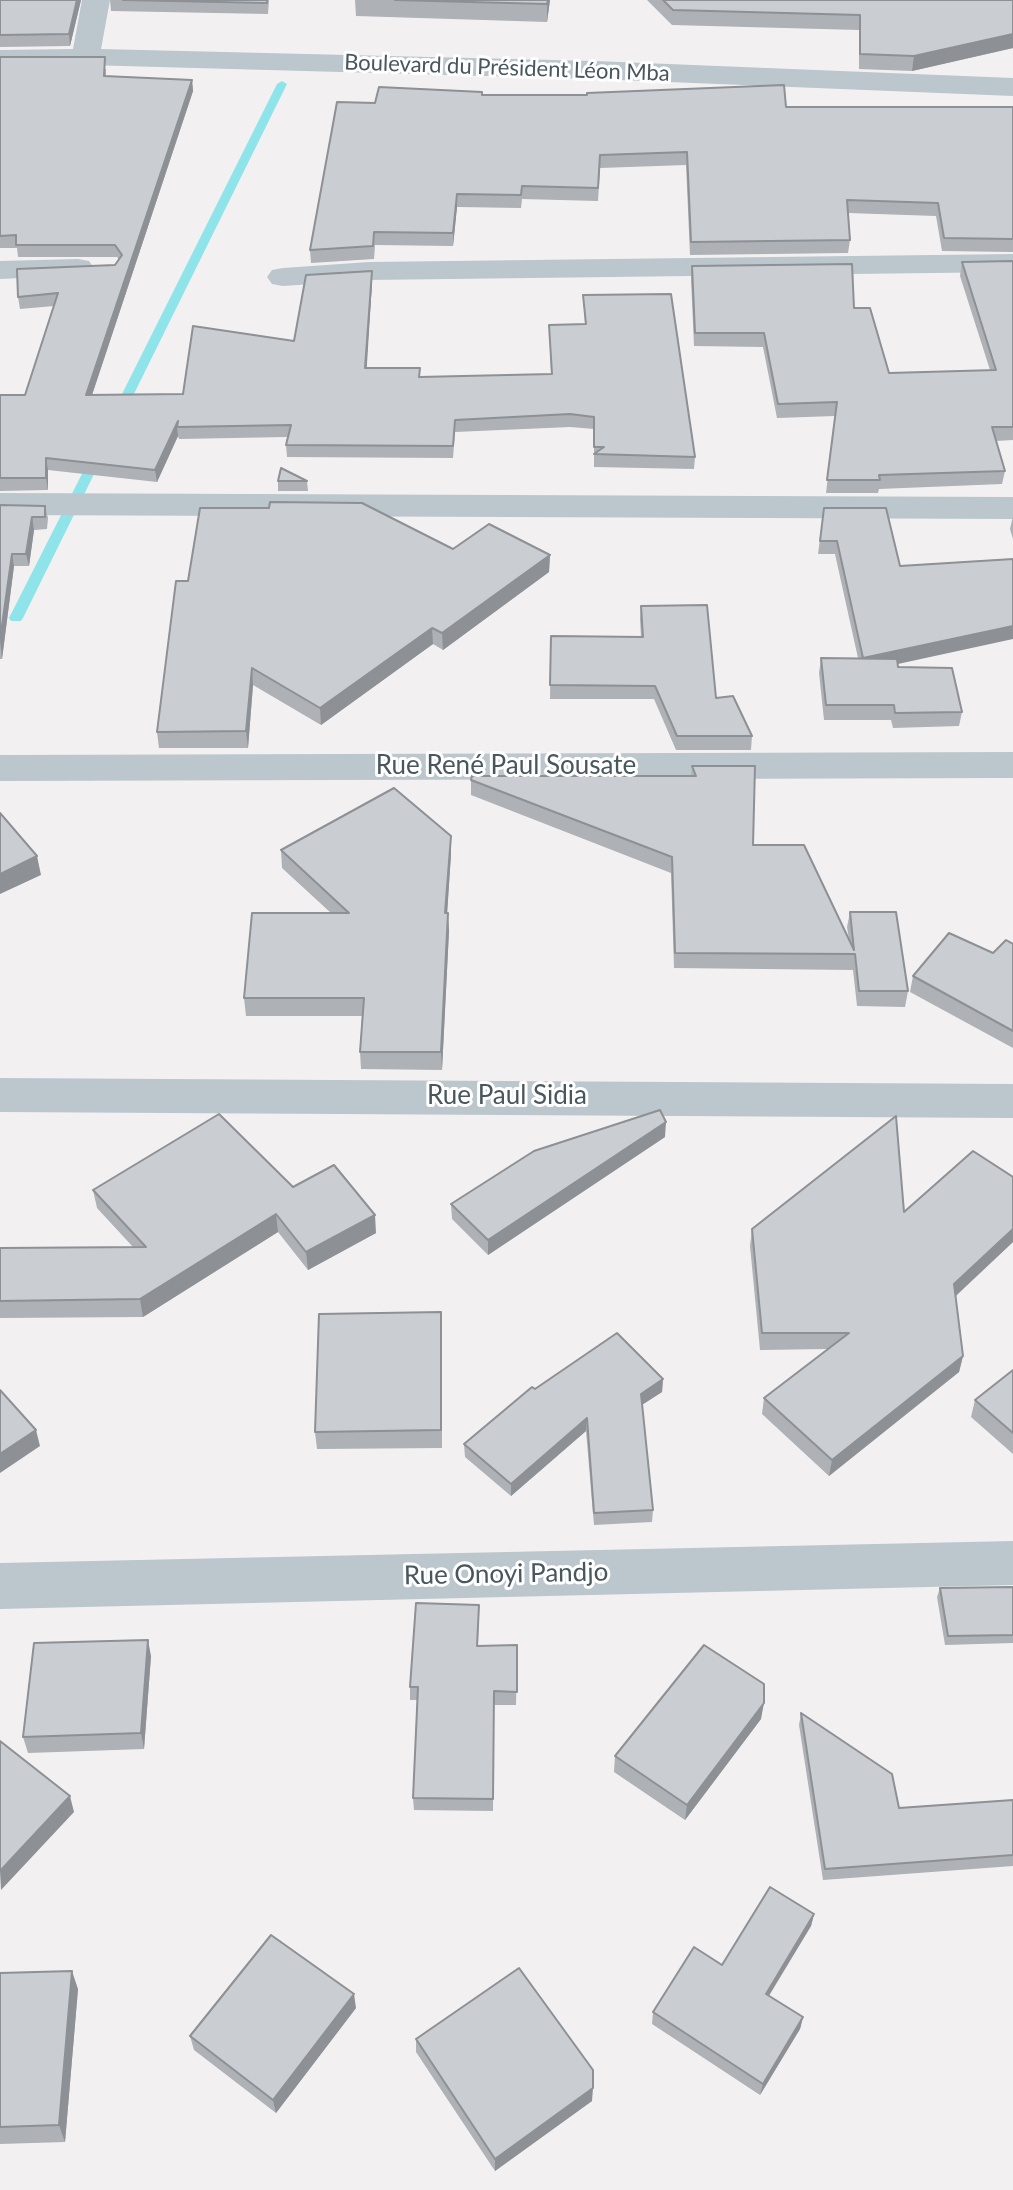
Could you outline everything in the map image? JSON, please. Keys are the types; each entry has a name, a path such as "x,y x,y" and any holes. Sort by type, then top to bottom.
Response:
{"street":[{"path":"86,57 96,0"},
{"name":"Boulevard du Président Léon Mba","path":"0,58 86,57 595,70 1013,87"},
{"path":"283,277 369,271 1013,263"},
{"path":"0,270 105,267"},
{"path":"0,504 1013,508"},
{"name":"Rue René Paul Sousate","path":"0,768 1013,765"},
{"name":"Rue Paul Sidia","path":"0,1095 1013,1101"},
{"name":"Rue Onoyi Pandjo","path":"0,1586 1013,1563"}],"building":[{"path":"0,0 77,0 69,34 0,35"},
{"path":"123,0 267,0 267,3"},
{"path":"395,0 548,0 547,4"},
{"path":"663,0 1013,0 1013,34 914,56 860,54 860,15 673,10"},
{"path":"0,57 105,57 104,76 192,80 86,395 183,394 193,326 294,341 306,275 372,271 365,368 420,368 419,377 552,374 549,325 586,324 583,295 671,294 695,457 594,454 604,447 594,447 594,417 570,414 455,420 453,446 286,445 291,425 177,427 178,421 155,470 46,458 46,478 0,478 0,395 25,395 58,293 18,297 17,269 115,265 122,255 115,245 16,245 16,235 0,236"},
{"path":"784,85 786,107 1013,107 1013,239 944,238 938,203 847,200 850,240 691,242 687,152 600,155 598,188 522,186 521,195 457,194 453,233 374,232 373,246 310,250 337,102 375,103 379,87 482,92 482,95 587,95"},
{"path":"1013,261 1013,427 992,427 1005,471 879,475 880,480 827,480 837,402 778,404 764,333 695,333 692,266 852,264 854,308 870,308 889,373 996,370 962,262"},
{"path":"281,468 307,481 278,481"},
{"path":"270,502 362,503 453,549 489,524 550,555 442,633 432,628 320,708 252,668 246,731 157,732 176,581 188,581 200,508 269,508"},
{"path":"0,505 45,506 45,517 32,517 26,554 12,554 0,640"},
{"path":"824,508 886,508 900,566 1013,559 1013,626 863,658 837,541 820,541"},
{"path":"707,605 716,698 733,696 752,736 677,736 655,686 550,685 551,636 643,637 641,606"},
{"path":"821,658 897,659 898,667 952,668 962,712 895,713 894,705 826,705"},
{"path":"692,766 755,766 753,845 804,845 854,950 850,912 896,912 908,991 859,991 855,954 675,953 672,857 471,780 472,776 696,776"},
{"path":"394,788 451,836 445,913 448,913 441,1052 360,1052 364,998 244,998 252,913 349,913 281,850"},
{"path":"0,813 37,856 0,874"},
{"path":"949,933 993,953 1006,940 1013,944 1013,1031 913,976"},
{"path":"660,1110 666,1122 488,1240 451,1204 534,1151"},
{"path":"219,1114 293,1187 334,1165 375,1215 306,1252 276,1214 140,1299 0,1301 0,1248 146,1247 93,1190"},
{"path":"896,1116 904,1212 973,1151 1013,1177 1013,1229 954,1284 963,1356 832,1460 764,1398 849,1333 762,1333 752,1229"},
{"path":"441,1312 441,1430 315,1432 319,1314"},
{"path":"617,1333 663,1379 641,1394 653,1510 594,1513 587,1418 511,1484 464,1444 532,1387 535,1389"},
{"path":"1013,1370 1013,1433 975,1400"},
{"path":"0,1390 36,1430 0,1454"},
{"path":"1013,1587 1013,1635 948,1636 940,1588"},
{"path":"416,1603 479,1605 477,1646 517,1645 517,1692 494,1691 493,1799 413,1798 418,1687 410,1687"},
{"path":"148,1640 141,1733 23,1737 34,1643"},
{"path":"704,1645 764,1684 764,1703 687,1805 615,1756"},
{"path":"801,1713 892,1774 899,1808 1013,1800 1013,1855 825,1869"},
{"path":"0,1741 70,1796 0,1871"},
{"path":"770,1887 814,1914 766,1994 803,2017 763,2084 653,2012 694,1947 722,1965"},
{"path":"271,1935 354,1994 273,2100 190,2036"},
{"path":"519,1968 593,2070 593,2088 495,2159 416,2039"},
{"path":"72,1971 59,2125 0,2127 0,1973"}],"waterway":[{"path":"119,412 282,84"},
{"path":"16,618 96,458"}]}
